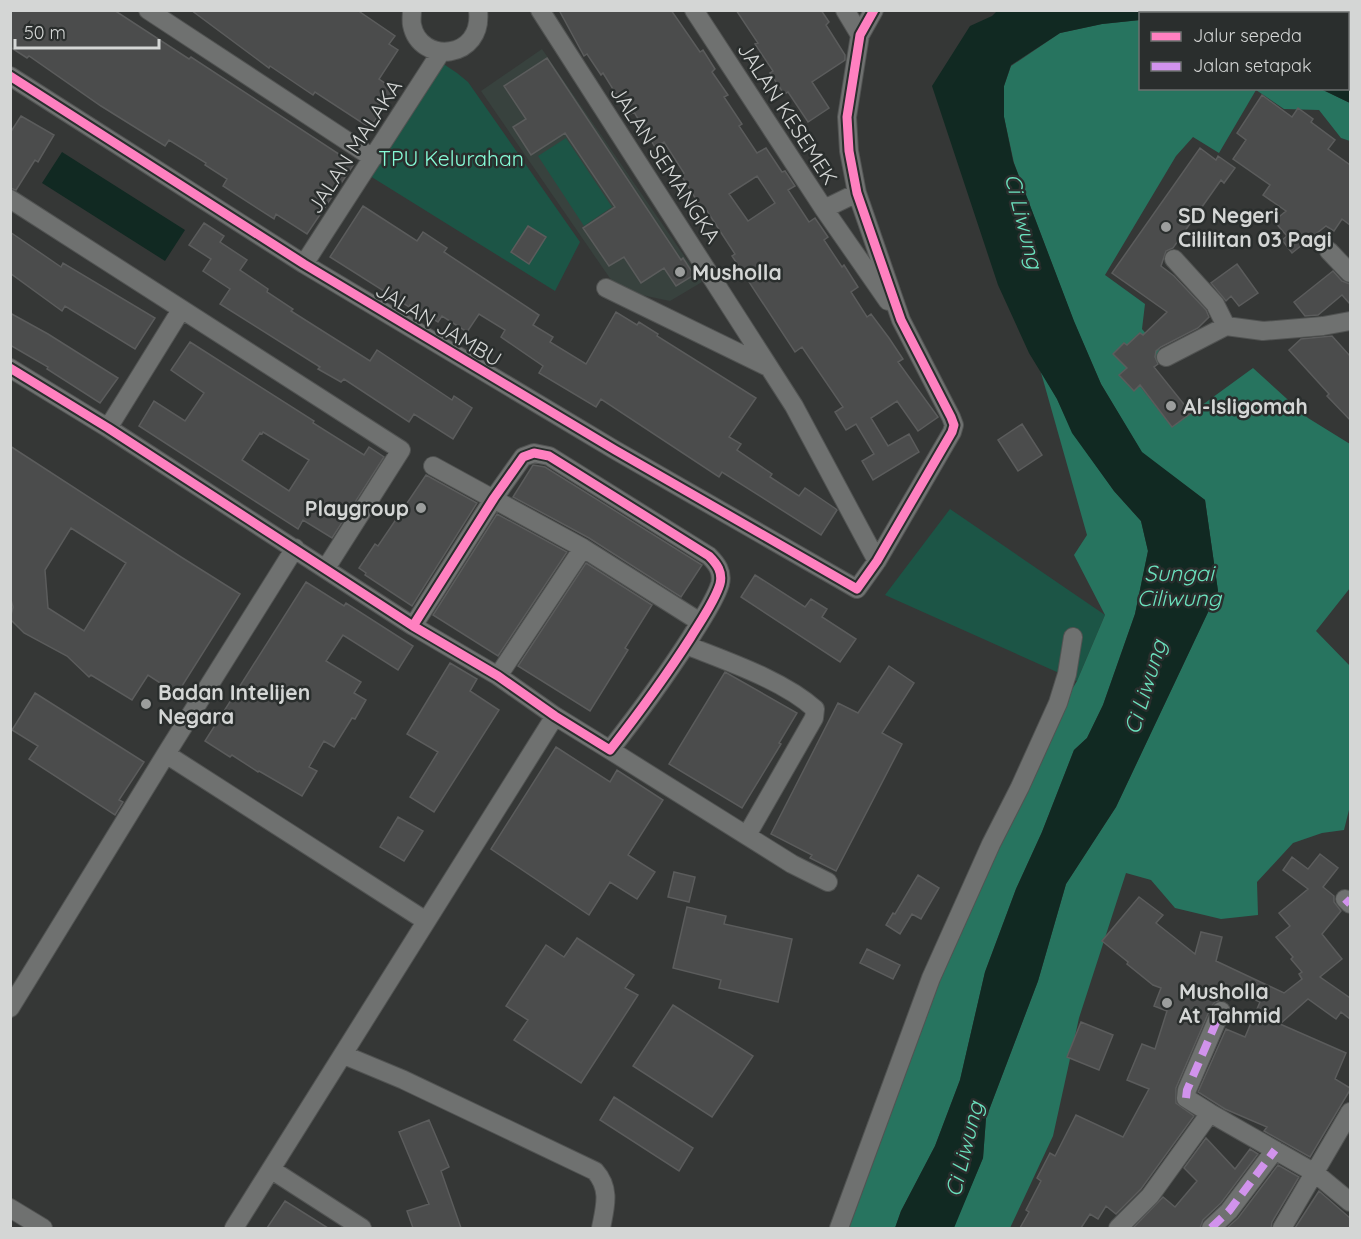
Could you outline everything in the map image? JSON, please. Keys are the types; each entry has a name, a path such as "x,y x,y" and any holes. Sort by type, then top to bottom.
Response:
{"street":[{"path":"148,10 373,158"},
{"path":"412,10 412,25 418,38 428,48 441,52 455,51 467,45 476,34 480,21 478,10"},
{"name":"JALAN SEMANGKA","path":"540,10 794,406 877,561"},
{"name":"JALAN KESEMEK","path":"694,10 824,209 857,193"},
{"path":"845,10 861,34"},
{"path":"874,10 861,34 847,117 849,151 857,193 901,320"},
{"name":"JALAN MALAKA","path":"304,264 441,52"},
{"name":"JALAN JAMBU","path":"10,76 304,264 615,450 857,589 877,561"},
{"path":"10,199 401,450 326,568"},
{"path":"824,209 901,320 954,425 877,561"},
{"path":"1329,251 1350,273"},
{"path":"1174,260 1215,304 1226,326"},
{"path":"606,288 770,368"},
{"path":"108,428 181,310"},
{"path":"1166,357 1226,326 1263,331 1323,326 1350,321"},
{"path":"10,368 295,548 412,626 498,676 555,716 792,864 828,882"},
{"path":"412,626 494,498 524,457 534,453 549,456 709,556 721,572 720,584 686,645 610,750"},
{"path":"433,466 583,548 700,622"},
{"path":"10,1008 295,548"},
{"path":"498,676 583,548"},
{"path":"839,1228 931,978 1058,702 1067,674 1073,637"},
{"path":"686,645 776,684 804,699 815,709 814,718 747,835"},
{"path":"234,1228 555,716"},
{"path":"166,754 426,921"},
{"path":"1221,1011 1187,1090 1186,1098 1315,1173 1350,1202"},
{"path":"344,1055 404,1080 595,1171 602,1179 606,1189 601,1228"},
{"path":"1282,1228 1350,1112"},
{"path":"1118,1228 1150,1196 1210,1113"},
{"path":"1211,1228 1229,1210 1275,1150"},
{"path":"272,1170 362,1228"},
{"path":"10,1208 43,1228"}],"shaded area":[{"path":"542,49 702,282 670,301 618,290 481,91"}],"green space":[{"path":"1139,20 1139,90 1256,90 1219,153 1193,137 1176,156 1105,275 1145,304 1142,329 1166,357 1130,385 1136,381 1172,427 1253,368 1308,418 1350,444 1350,588 1316,631 1350,666 1350,806 1344,830 1322,833 1293,843 1257,882 1258,915 1221,919 1175,908 1151,880 1126,873 1079,1018 1053,1136 1010,1228 953,1228 983,1158 986,1118 1038,981 1066,884 1116,807 1218,591 1205,500 1142,453 1101,384 1074,322 1014,163 1004,117 1004,86 1011,66 1060,33 1102,24"},
{"name":"TPU Kelurahan","path":"442,63 468,82 580,242 555,291 370,176"},
{"path":"1256,90 1323,90 1350,103 1350,141 1341,138 1319,110 1284,109"},
{"path":"566,138 612,207 584,226 538,156"},
{"path":"1040,369 1073,433 1114,491 1141,521 1148,551 1135,614 1103,705 1087,738 1074,750 1042,832 1016,889 985,972 960,1080 935,1146 901,1211 895,1228 840,1228 893,1081 1041,741 1077,681 1105,615 1074,555 1087,535"},
{"path":"950,509 1105,615 1077,681 885,595"}],"water":[{"name":"Sungai Ciliwung","path":"998,10 1265,10 1270,12 1139,12 1139,20 1102,24 1060,33 1011,65 1004,86 1004,117 1013,161 1074,321 1101,384 1142,452 1205,500 1218,591 1116,807 1066,884 1038,981 986,1118 983,1158 954,1228 895,1228 901,1211 935,1146 960,1080 985,972 1016,889 1042,832 1074,750 1087,738 1103,705 1135,614 1148,551 1141,521 1114,491 1072,433 1057,399 1029,353 998,285 932,86 970,26 992,16"},
{"path":"1349,50 1350,51 1350,103 1323,90 1349,90"},
{"path":"62,152 185,230 165,261 42,183"}],"building":[{"path":"10,10 114,10 189,59 191,57 354,164 307,234 276,214 274,219 223,186 227,179 205,165 206,163 169,140 165,146 101,106 29,56 27,58 10,47"},
{"path":"191,10 357,10 395,36 389,44 398,50 379,79 395,90 370,128 315,92 313,95 270,66 269,68"},
{"path":"559,10 671,10 700,52 703,50 715,69 712,72 728,95 724,97 742,124 739,126 757,153 766,148 782,172 785,171 795,186 788,190 809,222 815,218 828,237 824,240 858,287 851,292 867,317 871,314 889,338 903,359 898,362 938,417 918,431 897,401 871,418 888,446 909,434 919,452 873,480 862,461 874,454 856,424 846,430 835,412 843,407 802,347 795,352 732,256 735,254 707,211 704,212 694,196 681,175 684,173 664,142 655,147 634,112 629,115 603,73 601,75 587,54 584,56","holes":["757,176 775,203 748,221 729,194"]},
{"path":"736,10 821,10 829,22 826,25 845,55 845,60 812,82 829,108 808,122 788,92 784,94 770,73 773,71 755,44 758,43"},
{"path":"547,58 681,260 683,258 694,275 676,286 664,268 641,283 624,257 609,266 583,228 615,207 565,133 531,155 513,127 526,119 504,86"},
{"path":"1262,95 1292,117 1298,108 1313,119 1311,122 1335,140 1328,149 1350,165 1350,225 1342,219 1334,231 1326,226 1292,253 1282,240 1287,236 1274,221 1286,211 1263,195 1270,185 1233,159 1246,140 1237,133"},
{"path":"21,116 54,135 38,162 35,160 16,190 10,188 10,133"},
{"path":"1200,148 1216,160 1218,156 1235,168 1224,183 1221,180 1173,248 1166,251 1161,266 1174,276 1206,310 1209,317 1198,328 1156,351 1155,357 1158,364 1154,367 1191,413 1172,427 1140,385 1134,391 1119,375 1127,368 1113,354 1124,343 1127,345 1140,333 1143,335 1167,312 1112,273"},
{"path":"363,206 417,241 423,232 447,248 444,252 539,315 533,325 553,337 550,342 586,364 616,312 637,325 639,322 658,334 657,336 756,398 729,437 741,444 737,450 772,474 770,477 799,496 805,488 837,510 821,535 722,472 719,477 601,399 596,407 539,373 543,366 501,337 505,330 479,314 467,332 442,316 438,322 410,305 409,307 330,257"},
{"path":"204,223 224,236 220,242 247,260 240,270 293,309 291,311 370,361 377,350 452,400 454,396 472,408 453,439 414,414 409,422 344,379 341,382 318,369 320,367 220,304 230,289 203,271 211,259 189,245"},
{"path":"528,226 546,237 529,264 511,252"},
{"path":"10,232 61,267 63,263 155,318 135,349 65,306 62,311 10,273"},
{"path":"1237,264 1258,293 1239,306 1231,296 1226,301 1211,283"},
{"path":"1333,271 1342,281 1350,284 1350,304 1342,295 1318,315 1305,316 1294,302"},
{"path":"10,313 118,378 100,403 47,369 48,367 10,345"},
{"path":"1332,336 1350,356 1350,420 1289,350 1301,339"},
{"path":"190,342 364,455 369,447 384,457 332,538 303,520 298,529 139,426 154,401 185,421 204,393 171,370","holes":["263,432 309,460 289,491 242,460 260,433"]},
{"path":"1022,424 1042,455 1018,471 998,440"},
{"path":"10,446 240,594 177,694 148,675 132,700 91,675 89,677 67,656 24,633 10,619 13,607 10,596","holes":["71,528 126,563 84,631 48,608 45,570"]},
{"path":"533,465 545,467 702,565 681,597 589,538 513,497"},
{"path":"426,475 477,503 412,606 365,575 366,573 359,568 375,544 378,546"},
{"path":"497,514 567,552 498,656 433,615"},
{"path":"586,563 652,605 625,648 628,650 590,711 518,666"},
{"path":"755,575 805,607 811,599 827,609 822,617 856,639 840,662 741,597"},
{"path":"306,582 344,606 346,603 413,646 398,670 343,635 326,661 361,682 354,693 366,700 334,747 324,741 309,767 317,771 302,796 205,741"},
{"path":"450,663 477,679 470,691 499,710 434,812 410,797 438,752 407,734"},
{"path":"889,666 914,683 882,733 902,744 836,871 810,858 812,855 771,834 838,703 858,713"},
{"path":"725,672 797,713 742,808 669,764"},
{"path":"35,693 144,762 119,800 123,802 115,815 29,759 38,746 12,730"},
{"path":"556,747 610,782 617,770 663,800 628,855 655,872 637,899 610,882 589,915 491,849"},
{"path":"398,817 423,831 404,861 380,847"},
{"path":"1320,854 1338,868 1323,887 1334,896 1334,902 1341,911 1322,934 1342,959 1320,977 1350,998 1350,1019 1341,1012 1336,1019 1308,999 1280,1024 1346,1053 1335,1079 1350,1090 1310,1157 1264,1131 1267,1127 1225,1109 1198,1092 1226,1029 1245,1037 1260,1002 1227,987 1222,1000 1215,1002 1211,1007 1176,1088 1176,1103 1194,1116 1141,1189 1116,1214 1106,1206 1098,1219 1090,1214 1081,1228 1020,1228 1029,1212 1026,1210 1041,1181 1037,1178 1050,1153 1055,1156 1076,1115 1123,1137 1149,1089 1127,1080 1142,1044 1155,1049 1167,1011 1154,1006 1161,988 1153,985 1102,941 1139,897 1163,915 1156,923 1195,954 1201,932 1222,937 1216,961 1284,993 1302,979 1299,974 1302,972 1276,937 1290,926 1279,913 1308,889 1283,870 1292,857 1308,869"},
{"path":"674,872 695,877 689,902 668,897"},
{"path":"918,875 939,888 921,919 912,914 900,934 886,925"},
{"path":"687,907 726,916 724,924 792,939 778,1002 719,988 721,980 673,968"},
{"path":"577,938 634,975 625,988 638,995 581,1083 514,1040 528,1020 506,1006 546,945 564,957"},
{"path":"867,949 900,965 893,979 860,963"},
{"path":"673,1005 753,1056 712,1117 633,1066"},
{"path":"1081,1022 1113,1035 1099,1070 1067,1057"},
{"path":"614,1097 693,1148 679,1171 600,1120"},
{"path":"429,1120 449,1167 441,1171 461,1228 413,1228 407,1211 429,1204 399,1132"},
{"path":"1206,1138 1235,1169 1250,1149 1258,1154 1221,1203 1203,1220 1200,1228 1133,1228 1163,1197 1175,1207 1197,1181 1184,1168"},
{"path":"1278,1165 1299,1177 1272,1222 1271,1228 1227,1228 1238,1218"},
{"path":"1319,1191 1350,1218 1350,1228 1295,1228"},
{"path":"285,1201 328,1228 267,1228"}],"marked path":[{"path":"1345,899 1350,904"},
{"path":"1186,1098 1187,1090 1221,1011"},
{"path":"1211,1228 1229,1211 1275,1150"}],"cycle path":[{"path":"10,76 304,264 615,450 857,589 877,561 954,425 901,320 857,193 849,151 847,117 860,35 874,10"},
{"path":"10,368 108,428 413,626 498,676 555,716 610,750 691,637 715,597 721,576 717,565 709,556 549,456 534,453 523,457 494,498 413,626"}],"place":[{"name":"SD Negeri Cililitan 03 Pagi","path":"1166,227"},
{"name":"Musholla","path":"680,272"},
{"name":"Al-Isligomah","path":"1171,406"},
{"name":"Playgroup","path":"421,508"},
{"name":"Badan Intelijen Negara","path":"146,704"},
{"name":"Musholla At Tahmid","path":"1167,1003"}],"water label":[{"name":"Ci Liwung","path":"1024,221"},
{"name":"Ci Liwung","path":"1145,687"},
{"name":"Ci Liwung","path":"964,1149"}]}
